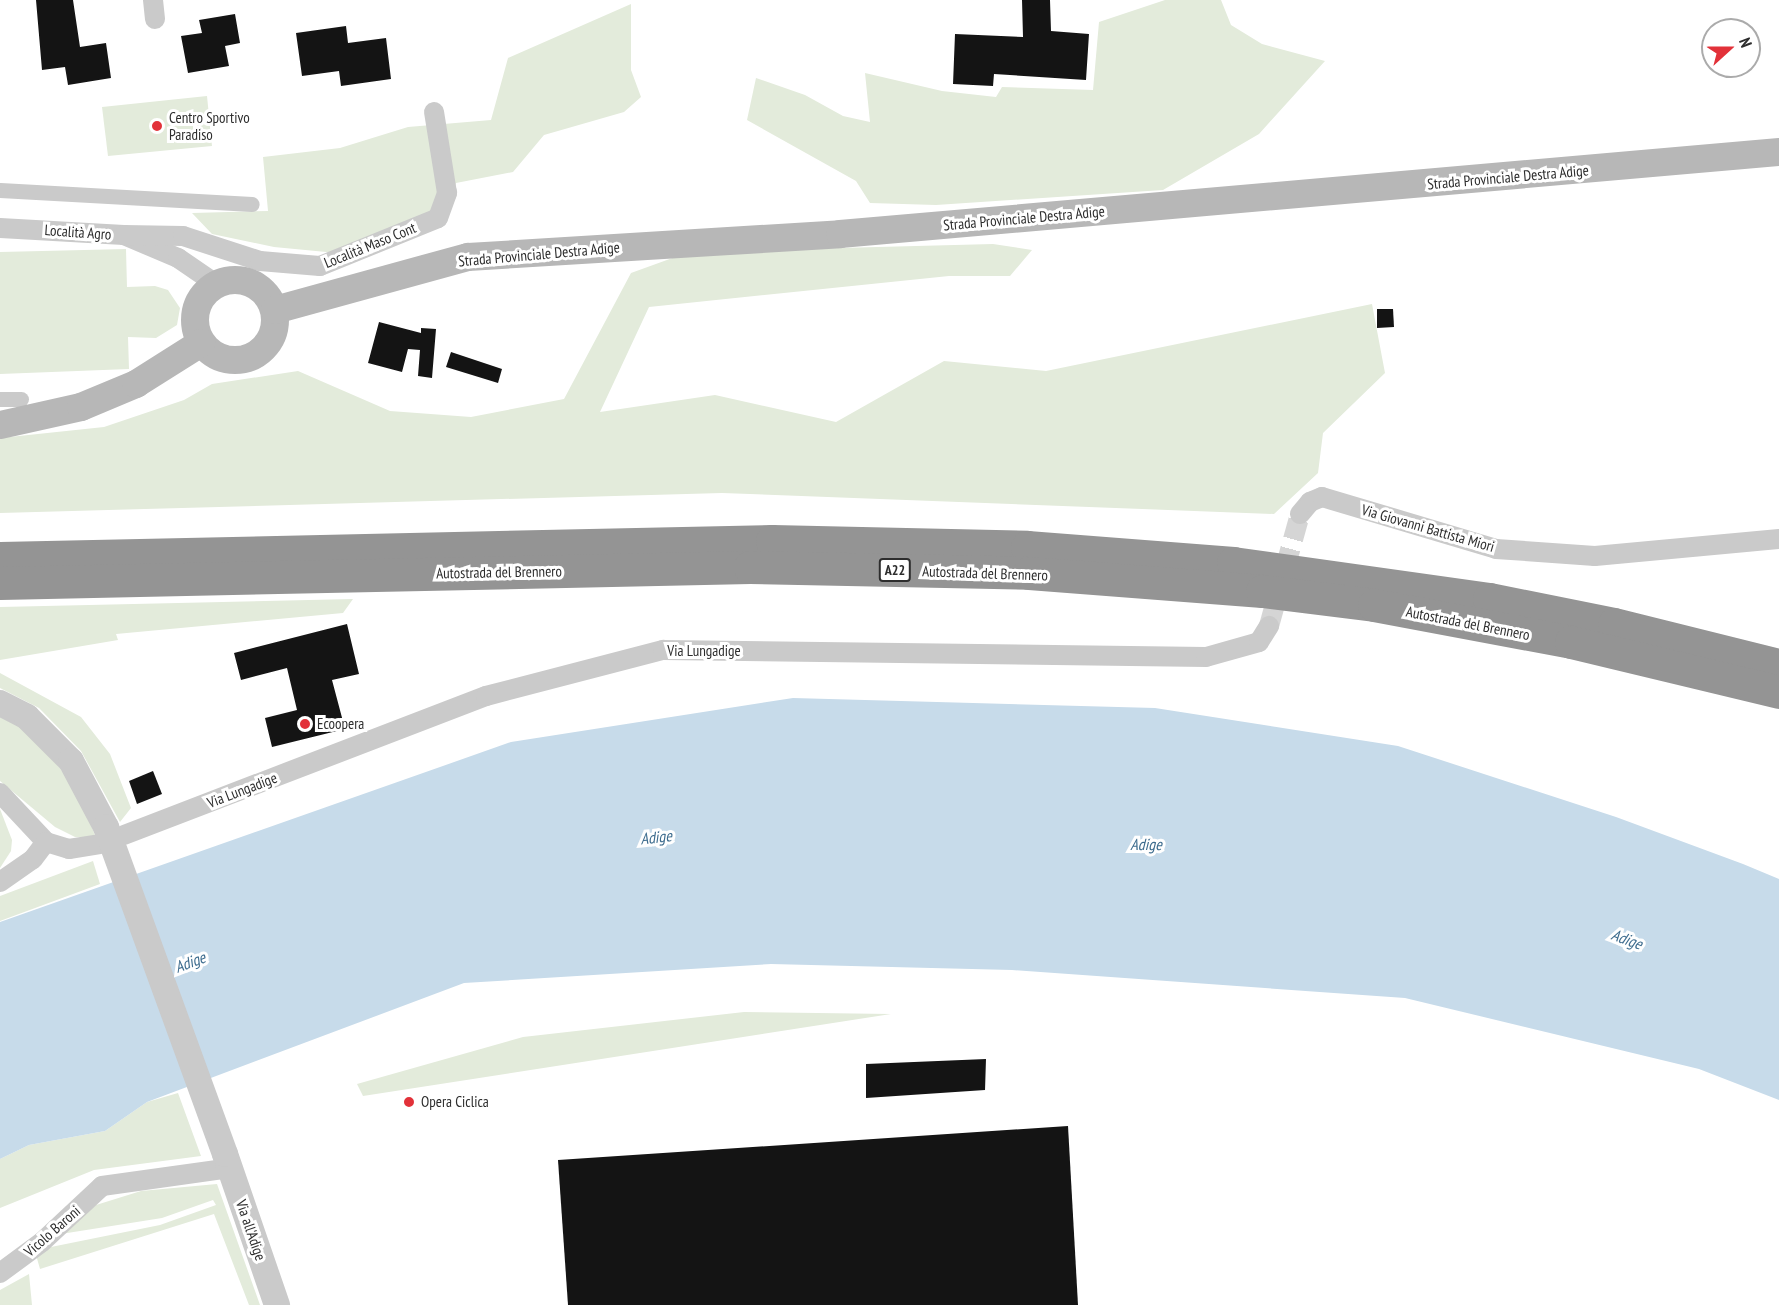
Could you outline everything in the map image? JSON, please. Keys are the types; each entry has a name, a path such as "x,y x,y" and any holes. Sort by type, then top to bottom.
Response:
{"highway":[{"name":"Autostrada del Brennero","path":"0,558 772,542 1027,547 1233,563 1489,599 1614,624 1779,665"},
{"name":"Autostrada del Brennero","path":"0,583 750,567 1029,573 1262,591 1374,605 1571,642 1779,692"}],"main road":[{"name":"Strada Provinciale Destra Adige","path":"275,310 468,257 852,233 1779,152"},
{"path":"234,279 252,283 266,294 275,310 276,327 270,342 259,354 244,360 228,361 213,355 201,343 194,322 200,299 216,284 234,279"},
{"path":"0,424 81,407 136,384 201,343"}],"street":[{"name":"Località Maso Cont","path":"124,235 183,236 260,261 320,266 438,218 447,193 434,112"},
{"path":"0,190 252,204"},
{"name":"Località Agro","path":"0,228 124,235 178,258 216,284"},
{"path":"0,399 21,399"},
{"name":"Via Giovanni Battista Miori","path":"1300,514 1310,502 1322,497 1496,549 1595,556 1779,539"},
{"name":"Via Lungadige","path":"46,842 69,849 486,696 663,650 1206,657 1259,642 1269,626"},
{"name":"Via all'Adige","path":"0,703 27,717 71,761 110,835 228,1161 277,1305"},
{"path":"0,793 46,842 33,859 0,882"},
{"name":"Vicolo Baroni","path":"0,1273 42,1242 102,1186 228,1161"}],"green space":[{"path":"1165,0 1221,0 1231,25 1262,44 1325,61 1259,134 1163,190 936,205 870,203 856,181 747,120 756,78 805,95 843,116 870,122 865,73 942,91 996,97 1002,87 1093,90 1099,22"},
{"path":"631,4 631,70 641,97 624,112 544,135 513,172 456,183 442,227 347,254 274,247 212,234 192,213 268,211 263,157 340,148 408,127 491,120 508,58"},
{"name":"Centro Sportivo Paradiso","path":"207,96 212,146 108,156 102,107"},
{"path":"993,244 1032,250 1010,276 949,276 649,307 600,412 715,395 836,422 944,361 1046,371 1372,304 1385,373 1323,433 1318,473 1274,514 722,493 0,513 0,438 104,427 184,400 212,384 298,371 390,411 471,417 564,399 631,273 689,252"},
{"path":"126,249 127,287 155,286 168,290 180,308 177,325 156,338 128,337 129,369 0,374 0,252"},
{"path":"353,599 343,613 116,634 118,640 0,660 0,607"},
{"path":"0,673 81,717 110,754 131,808 120,822 81,751 39,708 0,688"},
{"path":"0,715 20,727 56,763 79,793 96,838 75,837 55,827 0,781"},
{"path":"0,809 12,840 11,851 0,868"},
{"path":"93,861 100,884 0,921 0,896"},
{"path":"744,1012 891,1014 363,1096 357,1084 523,1037"},
{"path":"178,1093 201,1156 94,1170 0,1208 0,1159 29,1145 105,1131 147,1102"},
{"path":"217,1184 260,1305 249,1305 214,1214 40,1269 36,1255 46,1248 160,1225 216,1205 213,1200 162,1218 61,1234 96,1205 141,1191"},
{"path":"29,1274 32,1305 0,1305 0,1290"}],"water":[{"name":"Adige","path":"793,698 1155,708 1398,746 1616,817 1743,864 1779,879 1779,1100 1699,1069 1405,998 1012,970 771,964 464,983 147,1102 105,1131 29,1145 0,1159 0,922 511,742"}],"building":[{"path":"36,0 73,0 80,47 106,43 111,78 68,85 65,67 42,70"},
{"path":"1022,0 1050,0 1051,31 1089,34 1086,80 994,74 993,86 953,84 955,34 1023,37"},
{"path":"235,14 240,43 225,46 229,66 188,73 181,36 202,33 199,20"},
{"path":"346,26 348,43 386,38 391,79 341,86 339,71 302,76 296,33"},
{"path":"1377,309 1393,309 1394,327 1377,328"},
{"path":"379,322 421,333 421,328 436,329 432,378 418,376 420,350 408,349 402,372 368,363"},
{"path":"451,352 502,369 498,383 446,367"},
{"path":"347,624 359,674 332,680 345,729 272,747 265,718 297,710 287,668 241,680 234,653"},
{"path":"153,771 162,794 137,804 129,781"},
{"path":"986,1059 985,1090 866,1098 866,1064"},
{"path":"1068,1126 1078,1305 568,1305 558,1160"}],"tunnel":[{"path":"1269,626 1300,514"}],"place":[{"name":"Centro Sportivo Paradiso","path":"157,126"},
{"name":"Ecoopera","path":"305,724"},
{"name":"Opera Ciclica","path":"409,1102"}]}
